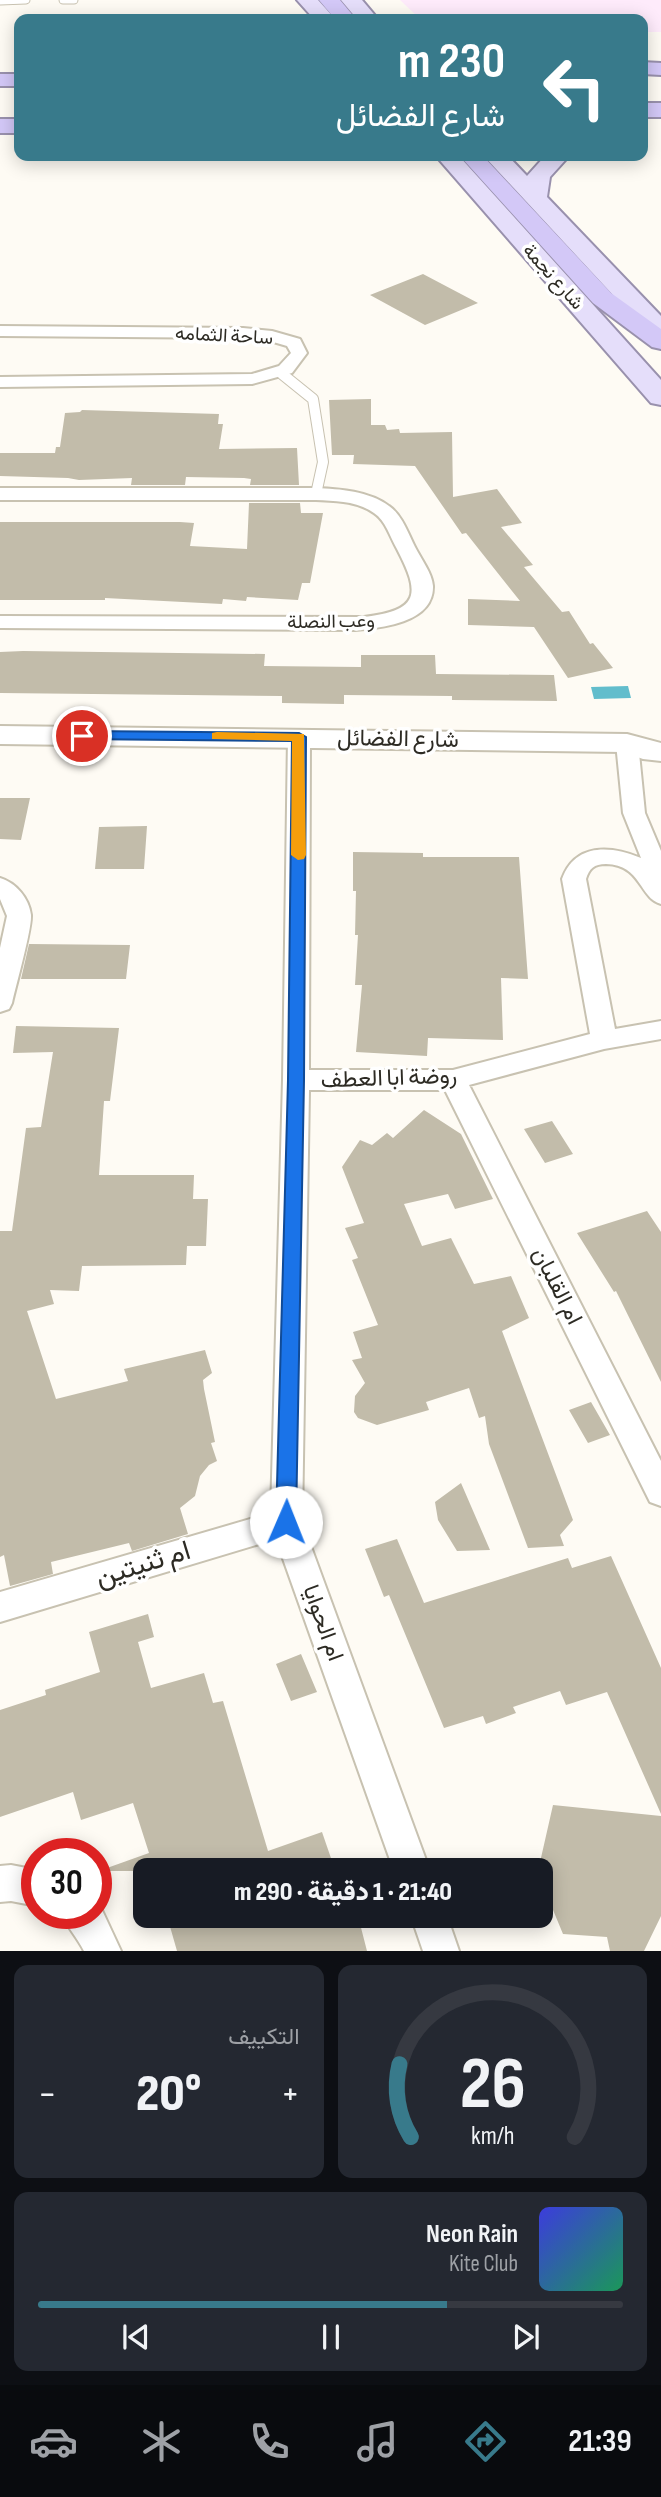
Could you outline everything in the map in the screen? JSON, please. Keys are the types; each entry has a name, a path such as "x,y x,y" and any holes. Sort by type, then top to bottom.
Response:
{"highway":[{"path":"328,0 357,9"},
{"path":"459,161 602,298 661,341"}],"main road":[{"path":"307,0 320,14"},
{"name":"شارع نجمة","path":"459,161 661,397"},
{"name":"شارع نجمة","path":"500,161 661,331"},
{"path":"535,199 539,174 553,161"}],"street":[{"name":"ساحة الثمامه","path":"0,331 243,333 272,336 295,343 299,354 294,364 282,374 252,379 0,382"},
{"name":"وعب النصلة","path":"0,494 316,494 357,498 387,512 423,587 418,602 403,614 383,621 355,624 0,622"},
{"name":"شارع الفضائل","path":"627,743 642,736 661,733"},
{"name":"شارع الفضائل","path":"0,735 627,743 643,750 661,752"},
{"name":"ام الحوايا","path":"299,737 296,1080 286,1522 407,1858"},
{"path":"627,743 634,813 652,858 659,892"},
{"path":"604,1040 574,879 575,870 587,859 615,857 643,870 659,892"},
{"path":"0,886 13,898 19,916 0,1003"},
{"name":"روضة ابا العطف","path":"296,1080 453,1080 604,1040 661,1030"},
{"name":"ام القلبان","path":"453,1080 661,1492"},
{"name":"ام ثنيتين","path":"0,1607 286,1522"},
{"path":"0,1884 21,1885"},
{"path":"433,1928 441,1951"},
{"path":"92,1929 103,1951"}],"lane":[{"path":"0,1 26,0"},
{"path":"63,0 74,0"},
{"path":"282,374 313,400 323,462 316,494"}],"shaded area":[{"path":"400,0 661,0 661,32 648,32 648,14 415,14"}],"water":[{"path":"628,686 631,698 594,699 591,687"}],"building":[{"path":"423,274 478,303 425,325 370,295"},
{"path":"371,399 371,425 385,425 387,430 399,429 400,433 452,432 453,497 497,489 522,523 501,527 533,565 524,567 562,612 569,611 590,644 593,643 613,668 568,678 534,627 468,625 468,599 520,601 466,533 462,534 415,466 353,464 354,455 332,455 329,400"},
{"path":"82,410 219,414 218,424 223,424 219,449 297,448 299,485 250,485 251,479 244,478 186,477 185,485 131,485 132,478 79,480 0,476 0,453 55,453 56,447 60,447 65,413"},
{"path":"249,503 300,503 301,513 323,513 310,583 302,583 298,600 247,597 246,601 223,599 222,604 105,598 0,600 0,522 194,523 190,546 247,549"},
{"path":"0,652 265,654 264,666 361,667 361,655 435,655 436,674 554,675 557,701 344,695 344,704 282,703 282,696 0,693"},
{"path":"0,798 30,798 21,840 0,839"},
{"path":"147,826 144,869 95,869 99,827"},
{"path":"353,852 423,853 423,857 519,857 528,979 501,978 503,1040 428,1038 427,1056 356,1052 362,985 355,985 358,935 355,935"},
{"path":"29,944 130,945 126,979 21,979"},
{"path":"16,1026 119,1028 110,1101 104,1101 99,1175 194,1175 193,1199 208,1199 206,1246 187,1246 186,1265 82,1266 79,1291 50,1290 54,1304 27,1311 56,1399 128,1381 124,1369 205,1350 212,1373 203,1380 215,1442 211,1443 217,1461 209,1465 200,1476 195,1496 180,1508 188,1534 132,1551 129,1543 51,1562 53,1574 10,1586 4,1555 0,1557 0,1231 12,1231 26,1128 41,1127 53,1052 13,1053"},
{"path":"424,1110 461,1134 493,1199 455,1209 448,1194 404,1204 422,1246 451,1238 474,1284 511,1276 529,1318 502,1331 573,1520 560,1535 564,1546 528,1548 489,1444 485,1416 479,1418 469,1388 426,1402 429,1410 377,1425 358,1418 354,1412 355,1396 365,1383 352,1360 362,1358 353,1332 378,1325 352,1260 358,1258 345,1228 364,1223 342,1167 360,1140 372,1145 387,1133 393,1138"},
{"path":"552,1121 573,1154 545,1163 524,1129"},
{"path":"647,1211 661,1232 661,1382 616,1291 614,1292 577,1233"},
{"path":"591,1402 610,1435 588,1443 569,1410"},
{"path":"461,1483 490,1550 457,1551 438,1520 435,1502"},
{"path":"397,1539 424,1603 568,1558 572,1568 611,1556 661,1668 661,1814 607,1692 566,1705 560,1691 513,1707 516,1713 486,1724 483,1716 444,1728 389,1595 384,1597 365,1549"},
{"path":"148,1614 154,1637 138,1642 151,1688 204,1673 213,1703 223,1701 268,1851 322,1832 331,1858 135,1858 149,1853 133,1803 81,1820 73,1792 0,1817 0,1710 46,1695 45,1690 100,1672 89,1632"},
{"path":"301,1654 317,1692 291,1701 276,1664"},
{"path":"553,1805 661,1816 661,1916 644,1951 610,1951 607,1937 563,1934 553,1910 553,1858 541,1858"},
{"path":"133,1859 133,1871 112,1871 112,1866"},
{"path":"170,1928 361,1928 367,1951 177,1951"}],"slow traffic":[{"path":"217,736 299,737 298,855"}],"route":[{"path":"82,736 299,737 296,1080 286,1522"}]}
